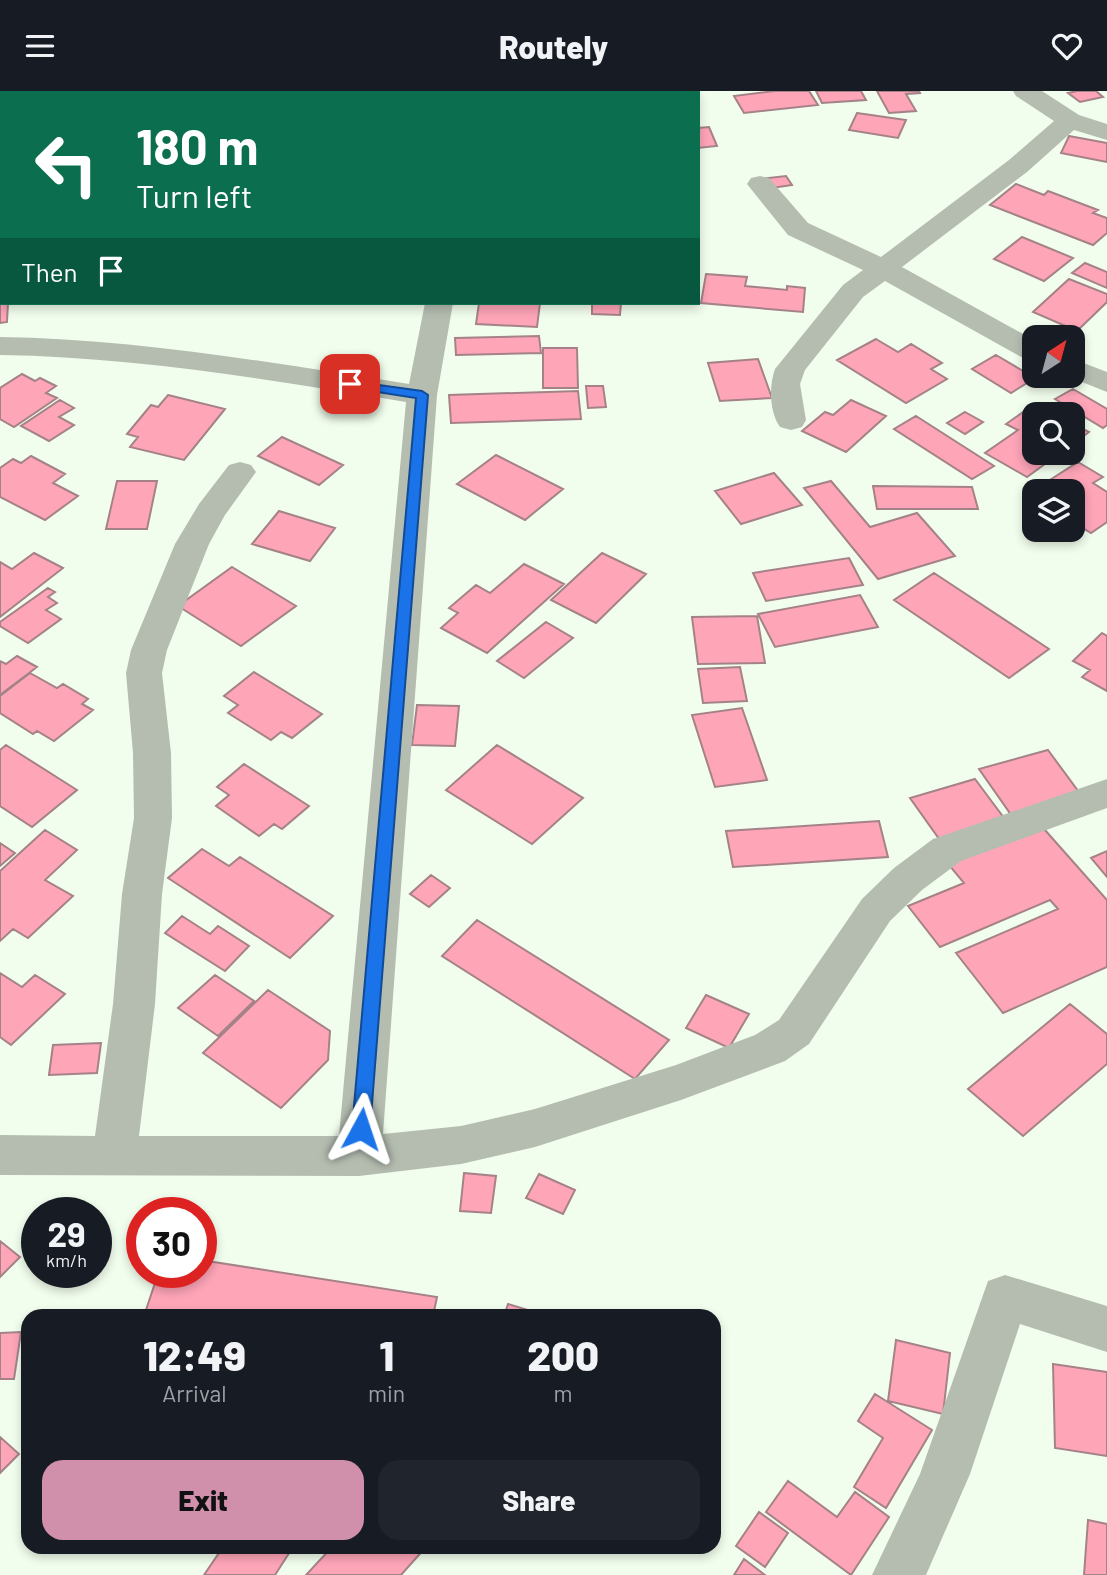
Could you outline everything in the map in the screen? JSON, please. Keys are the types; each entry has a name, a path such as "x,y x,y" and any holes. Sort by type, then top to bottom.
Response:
{"street":[{"path":"1025,91 1070,120 1107,132"},
{"path":"791,420 785,384 790,369 853,291 1018,166 1070,120"},
{"path":"760,184 799,229 808,235 883,268 1022,345"},
{"path":"359,1156 422,395 439,305"},
{"path":"0,346 80,348 198,361 422,395"},
{"path":"1085,373 1107,383"},
{"path":"115,1155 134,1004 142,894 153,818 152,753 144,673 149,650 192,544 211,511 240,473"},
{"path":"0,1155 359,1156 461,1145 535,1128 681,1081 770,1048 794,1032 876,910 908,879 947,850 1107,793"},
{"path":"898,1575 912,1550 947,1466 1005,1297 1107,1329"}],"building":[{"path":"775,91 809,91 818,105 744,113 734,96"},
{"path":"816,91 861,91 866,100 822,103"},
{"path":"877,91 919,91 920,93 906,94 916,111 889,113"},
{"path":"1096,91 1103,97 1080,102 1068,93"},
{"path":"857,113 906,120 898,138 849,130"},
{"path":"709,127 717,146 700,148 700,128"},
{"path":"1069,136 1107,143 1107,162 1061,153"},
{"path":"786,176 792,185 765,189 759,179"},
{"path":"1016,184 1044,195 1048,191 1098,210 1093,213 1107,218 1107,233 1093,245 990,205"},
{"path":"1022,237 1073,258 1044,281 994,259"},
{"path":"1085,263 1107,272 1107,288 1072,273"},
{"path":"706,274 747,277 745,286 787,290 787,286 805,288 803,312 701,303"},
{"path":"1069,279 1107,294 1107,302 1083,325 1063,325 1033,312"},
{"path":"0,305 8,305 7,322 0,323"},
{"path":"479,305 540,305 537,327 476,324"},
{"path":"592,305 621,305 620,315 592,314"},
{"path":"539,336 541,353 456,355 455,338"},
{"path":"876,339 898,352 911,344 942,363 931,369 947,379 906,403 837,360"},
{"path":"543,348 577,348 578,388 543,388"},
{"path":"996,355 1022,370 1022,386 1011,393 972,369"},
{"path":"758,359 772,398 720,401 708,363"},
{"path":"22,374 35,381 40,378 56,386 46,393 57,398 14,427 0,419 0,388"},
{"path":"586,386 603,386 606,407 588,408"},
{"path":"1073,389 1107,409 1107,425 1103,428 1085,417 1085,402 1060,402 1055,399"},
{"path":"578,391 581,419 451,423 449,395"},
{"path":"168,395 225,409 184,460 130,447 138,437 127,434 151,405 158,407"},
{"path":"60,400 74,408 59,417 74,425 49,441 21,426"},
{"path":"851,400 886,416 846,452 802,431 825,412 833,415"},
{"path":"965,412 983,422 965,434 947,423"},
{"path":"1022,413 1022,465 1044,465 1027,477 985,453 1018,430 1006,424"},
{"path":"916,416 994,466 972,479 894,429"},
{"path":"282,437 343,465 319,485 258,456"},
{"path":"496,455 563,489 525,520 457,484"},
{"path":"31,456 65,474 53,483 78,496 45,520 0,497 0,468 13,459 21,463"},
{"path":"1073,465 1083,465 1103,477 1093,483 1107,492 1107,522 1091,533 1085,529 1085,479 1051,479"},
{"path":"774,473 802,505 741,524 715,491"},
{"path":"117,481 157,481 147,529 106,529"},
{"path":"831,481 870,527 917,513 955,556 878,579 804,488"},
{"path":"873,486 972,487 978,509 877,509"},
{"path":"279,511 335,528 310,561 252,544"},
{"path":"34,553 63,568 0,617 0,562 12,569"},
{"path":"602,553 646,574 596,623 551,600"},
{"path":"849,558 863,585 766,601 753,573"},
{"path":"524,564 564,584 487,653 441,628 458,613 449,608 476,585 490,593"},
{"path":"232,567 296,606 241,646 178,606"},
{"path":"934,573 1049,649 1009,678 894,600"},
{"path":"48,588 55,592 48,597 57,603 46,610 61,619 28,643 0,626 0,622"},
{"path":"860,595 878,627 775,647 758,614"},
{"path":"757,616 765,663 698,664 692,617"},
{"path":"546,622 573,638 524,678 497,661"},
{"path":"1102,633 1107,636 1107,691 1082,677 1090,670 1073,661"},
{"path":"17,656 37,667 0,695 0,661 6,664"},
{"path":"740,667 747,701 703,703 698,669"},
{"path":"254,672 322,714 292,738 281,732 271,740 228,713 238,705 224,696"},
{"path":"30,673 57,688 63,684 88,699 82,704 93,710 54,741 37,731 33,734 0,713 0,696"},
{"path":"417,705 459,706 455,746 412,745"},
{"path":"742,708 767,780 715,787 692,715"},
{"path":"6,745 77,790 32,827 0,806 0,750"},
{"path":"497,745 583,798 532,844 446,790"},
{"path":"1048,750 1084,799 1014,819 979,769"},
{"path":"244,764 309,806 282,829 274,824 259,836 216,806 229,795 217,787"},
{"path":"975,779 1007,822 942,843 910,798"},
{"path":"879,821 888,857 733,867 726,831"},
{"path":"1037,821 1107,900 1107,967 1003,1013 956,953 1058,909 1050,900 940,947 908,906 964,883 944,859"},
{"path":"45,830 77,850 45,880 73,896 28,938 13,929 0,941 0,871"},
{"path":"0,843 15,853 0,866"},
{"path":"202,849 229,866 240,857 333,916 290,958 168,878"},
{"path":"1107,851 1107,877 1091,858"},
{"path":"431,875 450,888 429,907 410,894"},
{"path":"182,916 210,934 218,926 249,946 225,971 165,933"},
{"path":"477,920 669,1040 635,1079 442,956"},
{"path":"0,973 22,987 35,975 65,994 11,1045 0,1037"},
{"path":"215,975 254,1001 218,1036 178,1008"},
{"path":"268,990 330,1031 328,1060 281,1108 203,1053"},
{"path":"706,995 749,1014 729,1048 686,1028"},
{"path":"1070,1004 1107,1034 1107,1064 1023,1136 968,1089"},
{"path":"101,1043 97,1073 49,1075 53,1045"},
{"path":"464,1173 496,1176 491,1213 460,1211"},
{"path":"539,1174 575,1190 563,1214 526,1198"},
{"path":"0,1241 20,1257 0,1277"},
{"path":"217,1263 437,1297 434,1309 146,1309 153,1288 217,1288"},
{"path":"508,1304 524,1309 506,1309"},
{"path":"21,1332 14,1379 0,1379 0,1333"},
{"path":"896,1340 950,1353 943,1414 888,1401"},
{"path":"1053,1364 1107,1372 1107,1456 1055,1448"},
{"path":"875,1394 932,1430 886,1508 854,1487 883,1438 858,1421"},
{"path":"0,1437 19,1454 0,1473"},
{"path":"788,1481 837,1517 855,1492 889,1517 851,1575 766,1512"},
{"path":"759,1512 788,1533 765,1567 736,1546"},
{"path":"1088,1520 1107,1524 1107,1575 1084,1575"},
{"path":"218,1554 288,1554 275,1575 204,1575"},
{"path":"326,1554 420,1554 401,1575 306,1575"},
{"path":"744,1559 765,1575 734,1575"}],"route":[{"path":"350,384 422,395 361,1129"}]}
